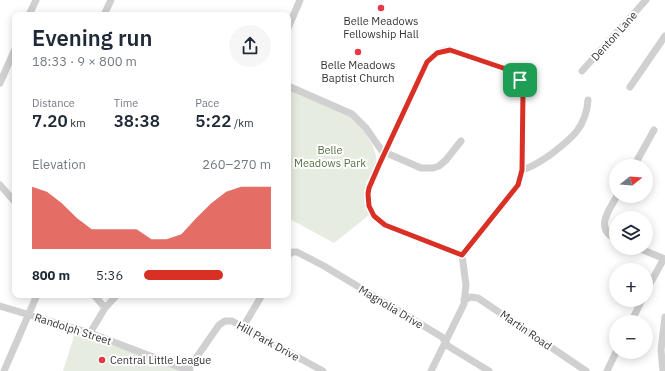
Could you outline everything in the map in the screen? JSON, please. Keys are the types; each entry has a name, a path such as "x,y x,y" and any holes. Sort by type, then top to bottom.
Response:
{"street":[{"path":"30,12 36,0"},
{"path":"105,12 111,0"},
{"path":"291,21 300,0"},
{"name":"Denton Lane","path":"582,71 646,0"},
{"path":"630,87 665,36"},
{"path":"431,371 460,314 464,300 466,285 462,255 518,185 522,170 523,92 520,80 514,73 507,69 450,50 437,53 427,62 379,165 368,194 369,206 374,216 391,228 462,255"},
{"path":"0,83 12,56"},
{"path":"291,87 352,114 361,122 380,149 421,168 432,168 443,163 461,141"},
{"path":"522,170 534,166 573,136 584,120 588,100"},
{"path":"638,159 654,130"},
{"path":"0,185 12,199"},
{"path":"609,234 604,225 606,216 613,203"},
{"name":"Magnolia Drive","path":"291,253 297,252 318,263 442,337 448,346 489,371"},
{"path":"653,254 665,259 653,278"},
{"name":"Martin Road","path":"464,300 471,297 478,298 586,371"},
{"path":"4,371 36,298"},
{"path":"97,298 105,308"},
{"path":"90,333 105,308 114,298"},
{"path":"243,327 260,298"},
{"name":"Randolph Street","path":"0,306 90,333 189,371"},
{"path":"663,371 661,350 665,317"},
{"name":"Hill Park Drive","path":"189,371 222,323 225,321 232,321 322,371"},
{"path":"606,371 612,359"}],"green space":[{"name":"Belle Meadows Park","path":"291,89 353,118 363,129 373,146 376,156 376,164 366,183 365,196 369,215 334,243 291,220"},
{"path":"75,333 138,354 181,371 63,371"}],"place":[{"name":"Belle Meadows Fellowship Hall","path":"381,8"},
{"name":"Belle Meadows Baptist Church","path":"358,52"},
{"name":"Central Little League","path":"102,360"}],"route":[{"path":"450,50 507,69 514,73 520,80 523,92 522,170 518,185 462,255 391,228 379,221 374,216 369,206 369,188 429,59 441,51 450,50"}]}
